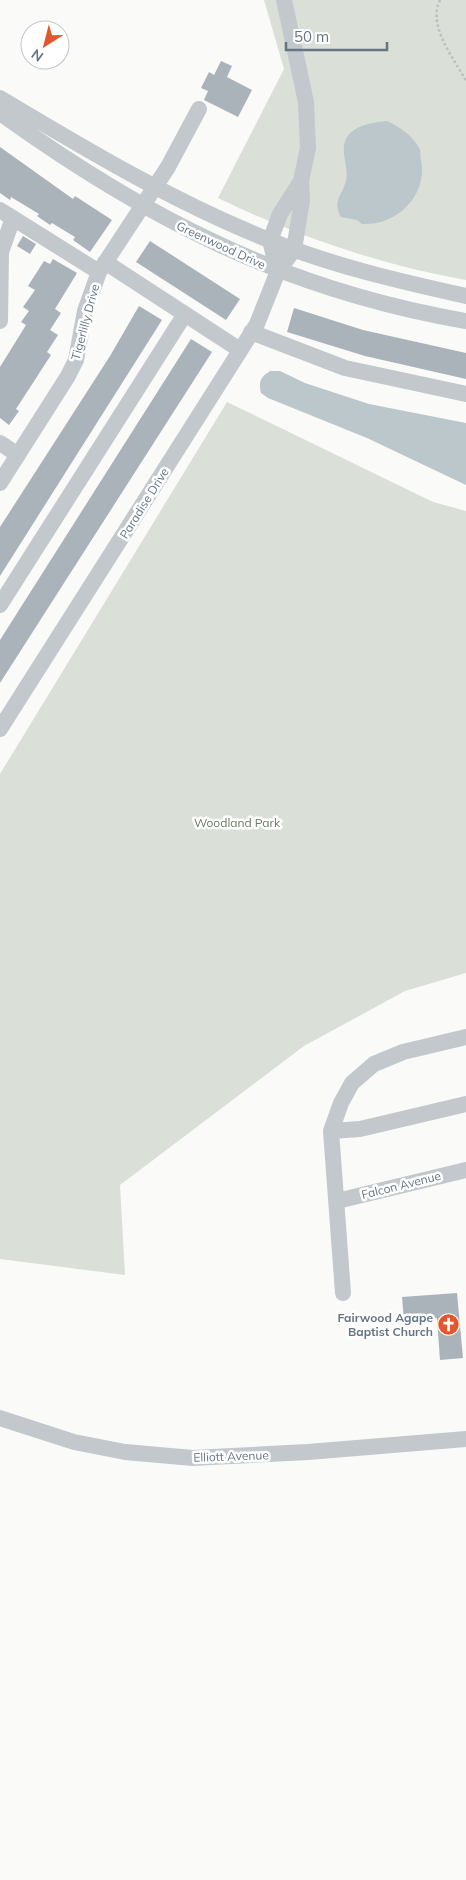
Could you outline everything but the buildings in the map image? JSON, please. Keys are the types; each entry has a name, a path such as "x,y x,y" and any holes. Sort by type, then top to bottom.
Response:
{"street":[{"path":"284,0 307,108 308,148 301,180 302,200 294,250"},
{"name":"Greenwood Drive","path":"0,98 155,188 270,241 365,273 466,296"},
{"name":"Tigerlilly Drive","path":"0,483 68,376 76,360 86,311 102,267 155,188 199,109"},
{"name":"Greenwood Drive","path":"0,113 142,206 205,239 278,271 378,303 466,321"},
{"path":"278,271 270,241 280,214 301,180"},
{"path":"0,320 2,252 6,214 185,314 240,350"},
{"name":"Paradise Drive","path":"0,729 5,710 240,350 251,332 278,271 294,250"},
{"path":"0,605 185,314"},
{"path":"251,332 345,368 466,394"},
{"path":"0,443 18,455"},
{"path":"343,1293 331,1131 340,1103 352,1082 374,1064 403,1052 466,1037"},
{"path":"331,1131 360,1129 466,1104"},
{"name":"Falcon Avenue","path":"337,1201 466,1170"},
{"name":"Elliott Avenue","path":"0,1418 74,1442 154,1456 194,1458 308,1452 466,1440"}],"path":[{"path":"440,0 437,5 437,22 443,40 466,81"}],"green space":[{"path":"264,0 466,0 466,280 402,266 339,248 278,225 218,198 284,69"},
{"name":"Woodland Park","path":"227,402 433,502 466,511 466,973 405,991 304,1046 120,1185 125,1275 0,1259 0,774"}],"shaded area":[{"path":"387,121 405,132 420,149 422,173 420,185 415,196 398,214 387,220 362,224 357,220 341,217 337,207 347,178 344,154 346,138 363,125"},
{"path":"270,371 280,371 305,383 369,404 466,423 466,485 367,438 268,398 261,393 260,382 262,377"}],"place":[{"name":"Fairwood Agape Baptist Church","path":"449,1324"}]}
